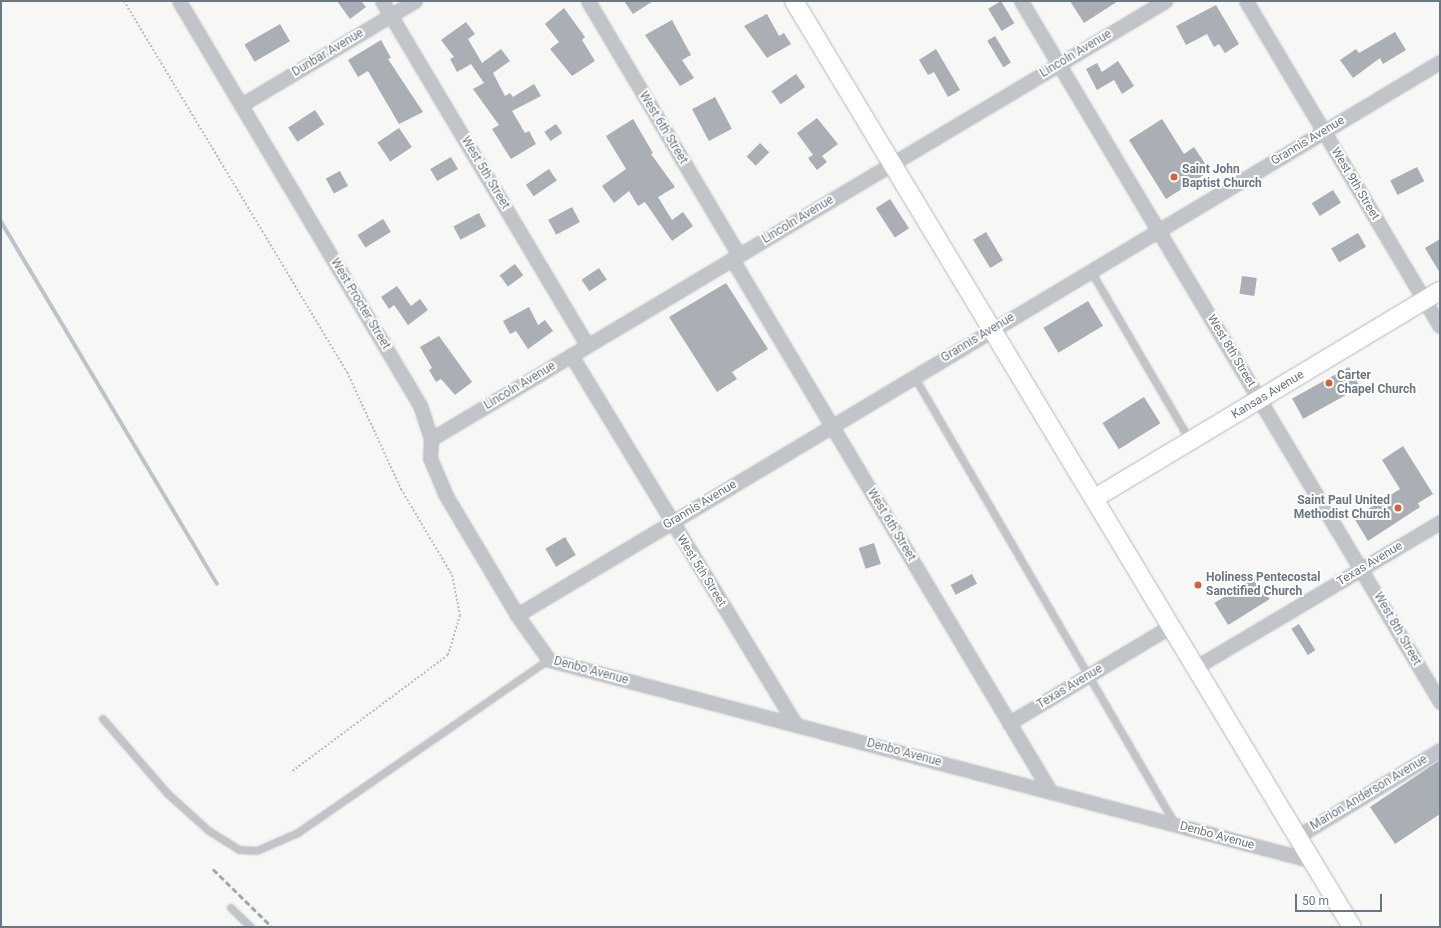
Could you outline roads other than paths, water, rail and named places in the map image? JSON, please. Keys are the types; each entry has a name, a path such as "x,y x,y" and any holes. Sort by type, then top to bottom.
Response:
{"main road":[{"path":"794,1 994,328 1352,927"},
{"name":"Kansas Avenue","path":"1095,498 1440,291"}],"street":[{"name":"West Procter Street","path":"179,1 420,405 431,439 430,458 445,494 517,615"},
{"name":"West 5th Street","path":"382,1 588,345"},
{"name":"Dunbar Avenue","path":"241,105 415,1"},
{"name":"West 6th Street","path":"588,1 832,426 1050,791"},
{"name":"West 8th Street","path":"1021,1 1362,569 1440,702"},
{"name":"Lincoln Avenue","path":"431,439 1165,1"},
{"name":"West 9th Street","path":"1246,1 1440,326"},
{"name":"Grannis Avenue","path":"517,615 1440,62"},
{"name":"West 5th Street","path":"571,355 795,724"},
{"name":"Texas Avenue","path":"1196,667 1440,522"},
{"name":"Denbo Avenue","path":"517,615 549,660 1313,861"},
{"name":"Texas Avenue","path":"1009,723 1172,626"},
{"name":"Marion Anderson Avenue","path":"1298,836 1440,750"}],"lane":[{"path":"1091,271 1190,441"},
{"path":"914,376 1175,825"},
{"path":"103,719 168,794 209,831 239,850 256,851 298,833 549,660"},
{"path":"231,908 251,927"}],"waterway":[{"path":"1,221 217,583"}],"railway":[{"path":"213,869 272,927"}],"place":[{"name":"Saint John Baptist Church","path":"1174,177"},
{"name":"Carter Chapel Church","path":"1329,383"},
{"name":"Saint Paul United Methodist Church","path":"1398,508"},
{"name":"Holiness Pentecostal Sanctified Church","path":"1198,585"}]}
